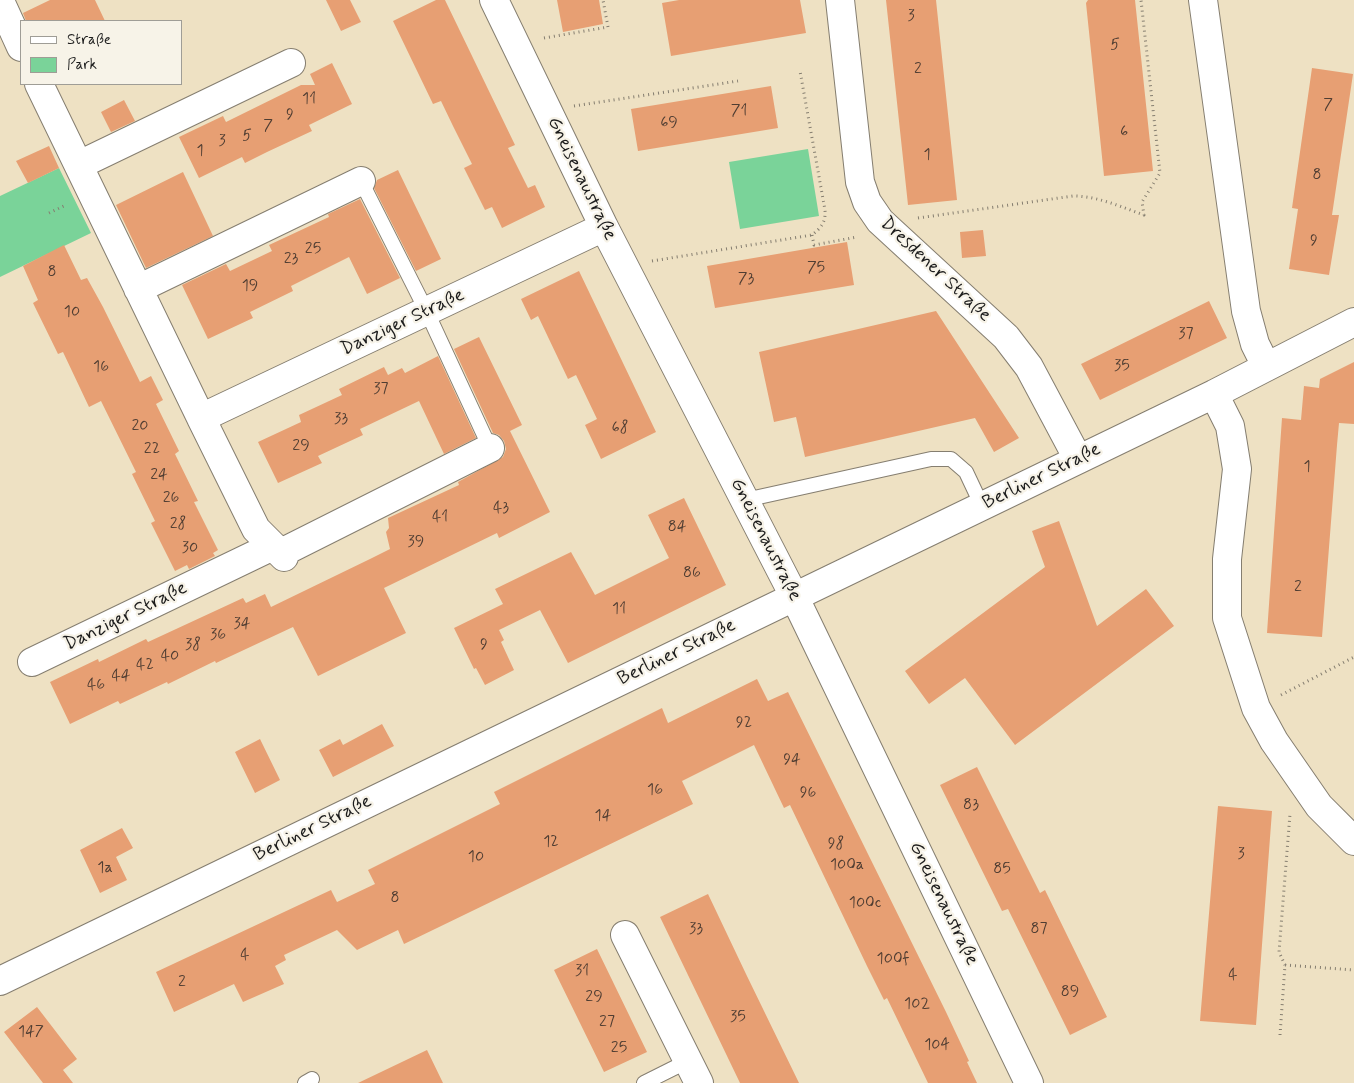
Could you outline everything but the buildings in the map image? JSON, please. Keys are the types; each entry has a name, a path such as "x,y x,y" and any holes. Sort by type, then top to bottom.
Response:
{"street":[{"name":"Gneisenaustraße","path":"494,0 604,227 794,596 1029,1083"},
{"name":"Dresdener Straße","path":"840,0 860,182 867,202 880,221 1006,337 1029,367 1078,460"},
{"path":"1203,0 1246,311 1256,344 1266,366"},
{"path":"0,1 20,45"},
{"path":"79,165 291,63"},
{"path":"39,85 256,529 282,555"},
{"path":"138,289 361,181"},
{"name":"Danziger Straße","path":"201,418 604,227"},
{"name":"Berliner Straße","path":"0,981 1214,394 1354,322"},
{"path":"1214,394 1230,426 1237,469 1227,559 1227,618 1256,708 1274,741 1319,806 1354,841"},
{"name":"Danziger Straße","path":"32,662 282,555 490,448"},
{"path":"624,935 694,1072"}],"lane":[{"path":"361,181 427,312 490,448"},
{"path":"745,500 931,458 950,459 966,472 982,506"},
{"path":"644,1083 694,1072"}],"path":[{"path":"515,44 608,27 603,0"},
{"path":"880,221 946,216 1073,196 1088,196 1144,215 1142,202 1160,173 1140,0"},
{"path":"624,266 812,235 820,228 826,219 800,71"},
{"path":"546,110 738,81"},
{"path":"812,235 814,245 857,237"},
{"path":"1256,708 1354,656"},
{"path":"1280,1035 1285,965 1279,952 1290,805 1299,779"},
{"path":"1285,965 1354,970"}],"green space":[{"path":"808,149 819,216 740,229 729,162"},
{"path":"59,168 91,233 0,277 0,196"}]}
